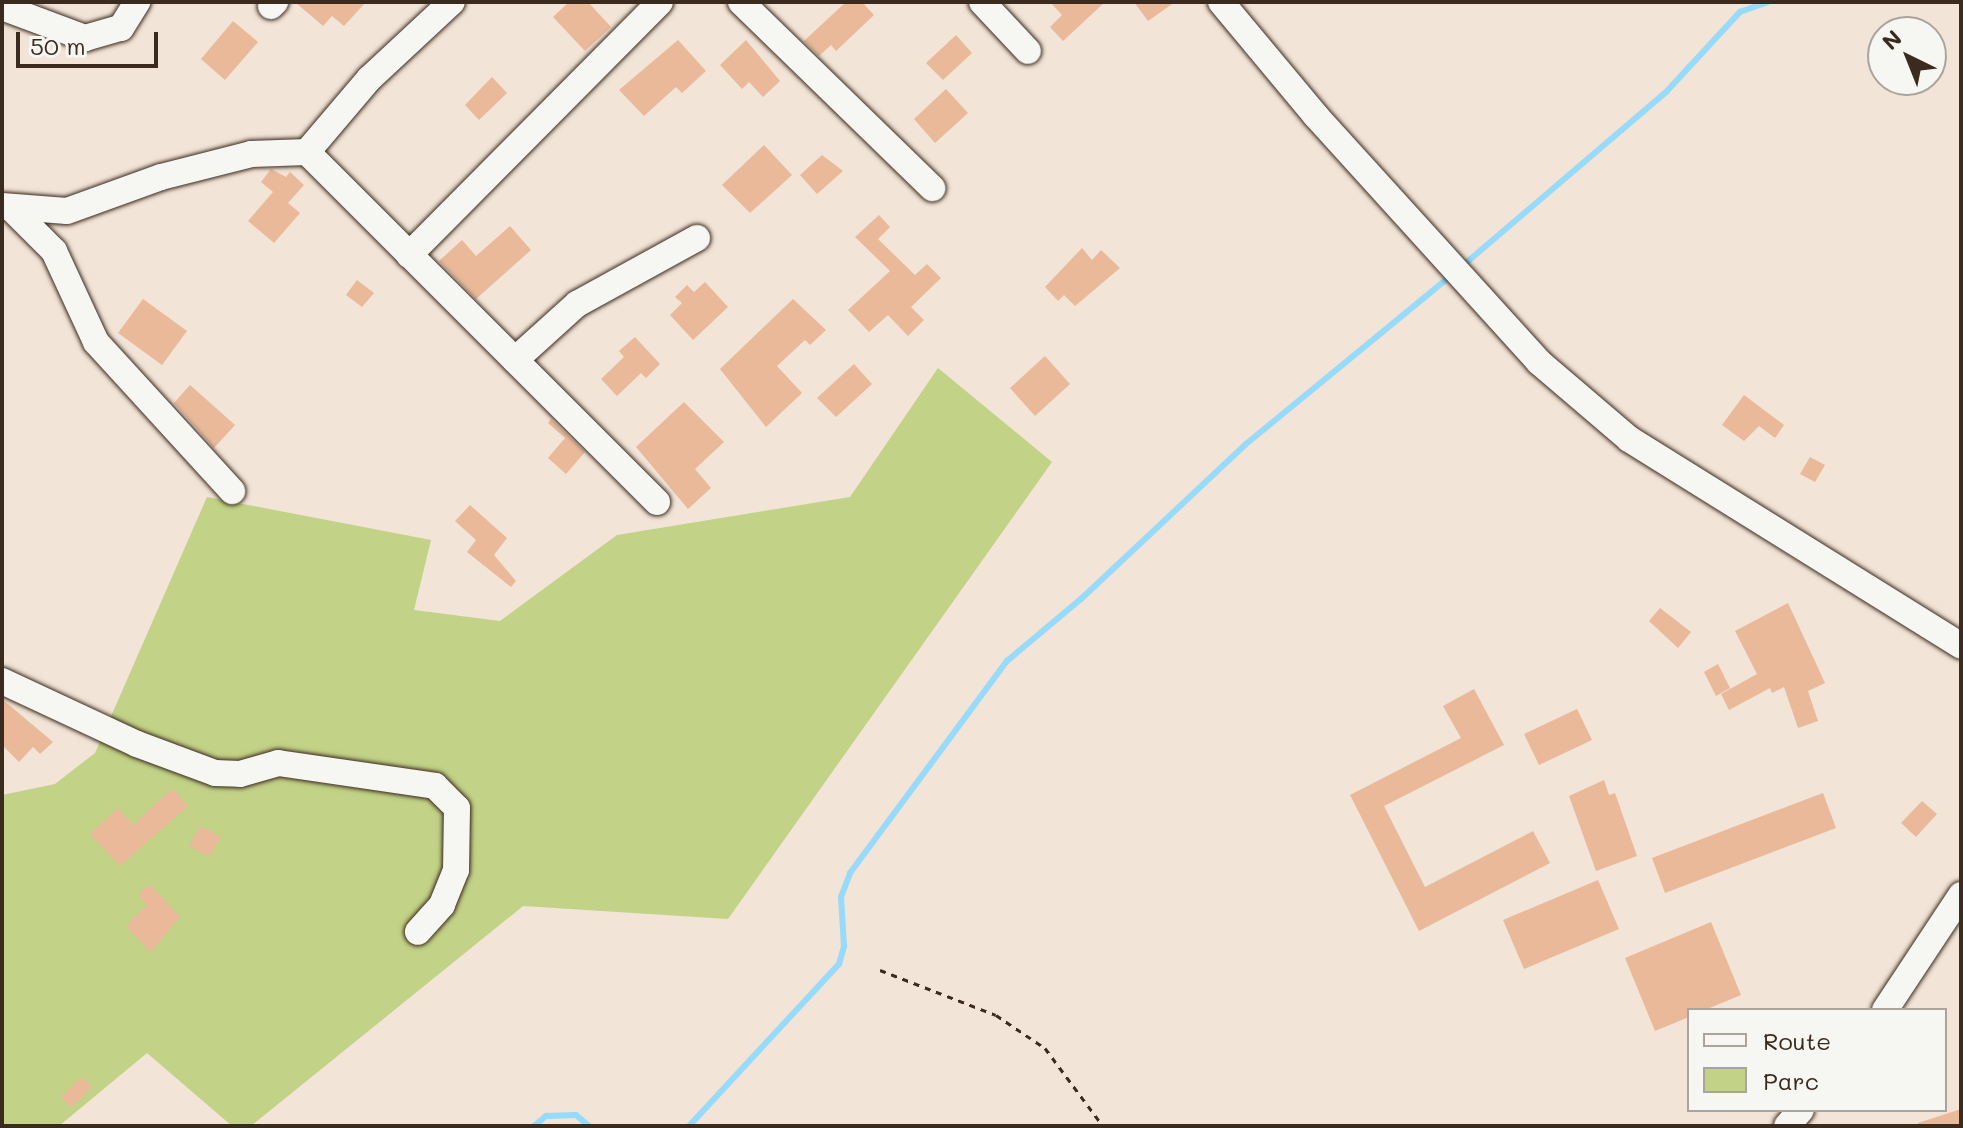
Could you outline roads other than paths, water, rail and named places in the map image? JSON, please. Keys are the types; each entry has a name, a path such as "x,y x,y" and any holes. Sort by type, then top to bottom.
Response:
{"street":[{"path":"6,2 2,7 85,38 121,28 137,2"},
{"path":"307,152 369,79 452,2"},
{"path":"409,255 660,2"},
{"path":"741,2 932,188"},
{"path":"982,2 1028,51"},
{"path":"1221,2 1539,362 1629,439 1961,646"},
{"path":"7,207 67,211 161,177 251,154 307,152 657,502"},
{"path":"7,207 54,251 96,342 232,491"},
{"path":"515,360 577,304 697,238"},
{"path":"2,681 137,744 215,773 240,774 278,763 435,786 457,808 456,870 442,905 418,932"},
{"path":"1886,1008 1961,895"}],"waterway":[{"path":"1460,268 1667,91 1740,12 1767,2"},
{"path":"689,1126 839,964 844,946 841,897 850,873 1007,661 1081,599 1246,444 1452,275"},
{"path":"534,1126 546,1116 576,1115 589,1126"}]}
